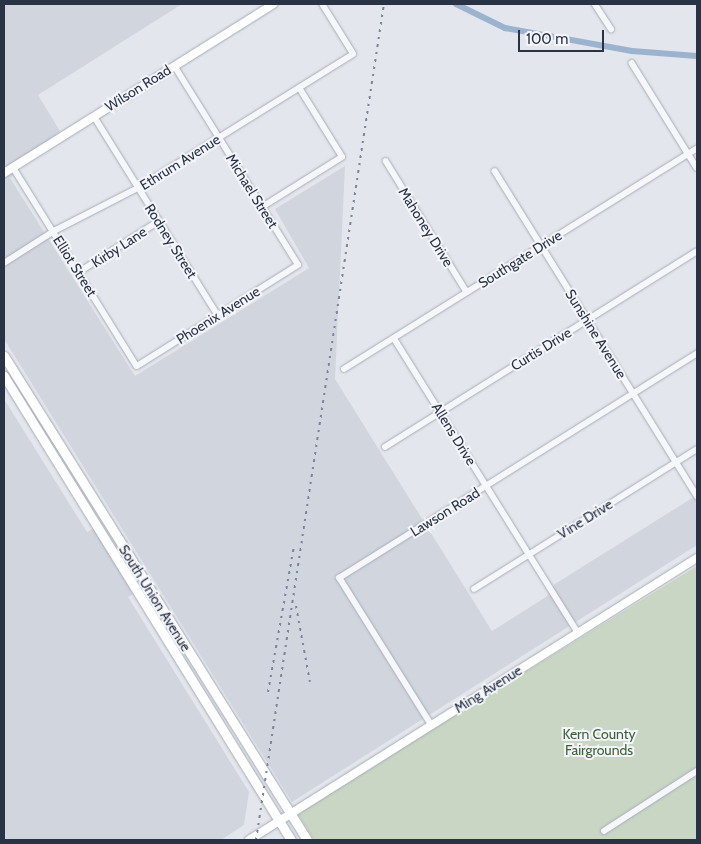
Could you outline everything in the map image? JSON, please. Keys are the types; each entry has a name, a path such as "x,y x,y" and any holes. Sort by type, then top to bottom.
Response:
{"main road":[{"name":"Wilson Road","path":"4,172 273,4"},
{"name":"South Union Avenue","path":"4,356 307,840"},
{"name":"South Union Avenue","path":"4,376 292,840"},
{"path":"26,412 35,416 59,453 66,456"},
{"path":"59,465 66,465 86,497 93,500"},
{"path":"91,516 114,542 121,545"},
{"name":"Ming Avenue","path":"249,840 697,558"},
{"path":"120,563 132,571 152,603 158,604"},
{"path":"155,619 166,628 184,656 196,664"},
{"path":"193,679 198,679 225,721 234,725"}],"street":[{"name":"Ethrum Avenue","path":"4,262 54,231 138,188 353,54 322,4"},
{"path":"595,4 611,30"},
{"path":"632,63 697,168"},
{"name":"Michael Street","path":"174,66 298,265"},
{"path":"262,207 342,157 299,88"},
{"name":"Rodney Street","path":"94,116 218,315"},
{"name":"Southgate Drive","path":"344,369 697,148"},
{"name":"Mahoney Drive","path":"386,161 467,292"},
{"name":"Elliot Street","path":"13,167 137,366"},
{"name":"Sunshine Avenue","path":"495,171 697,496"},
{"name":"Kirby Lane","path":"79,272 159,221"},
{"name":"Curtis Drive","path":"385,447 697,251"},
{"name":"Phoenix Avenue","path":"137,366 298,265"},
{"name":"Allens Drive","path":"394,338 578,633"},
{"name":"Lawson Road","path":"431,725 339,578 697,353"},
{"name":"Vine Drive","path":"474,589 697,449"},
{"path":"604,831 697,771"}],"shaded area":[{"path":"4,4 182,4 38,95 60,131 10,178 135,376 309,268 275,209 345,166 335,379 492,631 546,597 555,584 697,495 697,545 292,802 4,339"},
{"path":"4,399 87,532 97,526 138,591 128,597 249,792 244,825 221,840 4,840"}],"green space":[{"name":"Kern County Fairgrounds","path":"697,566 697,840 314,840 297,813"}],"waterway":[{"path":"456,4 505,28 632,51 697,56"}],"railway":[{"path":"256,840 384,4"},
{"path":"268,692 294,546"},
{"path":"296,606 310,682"}]}
